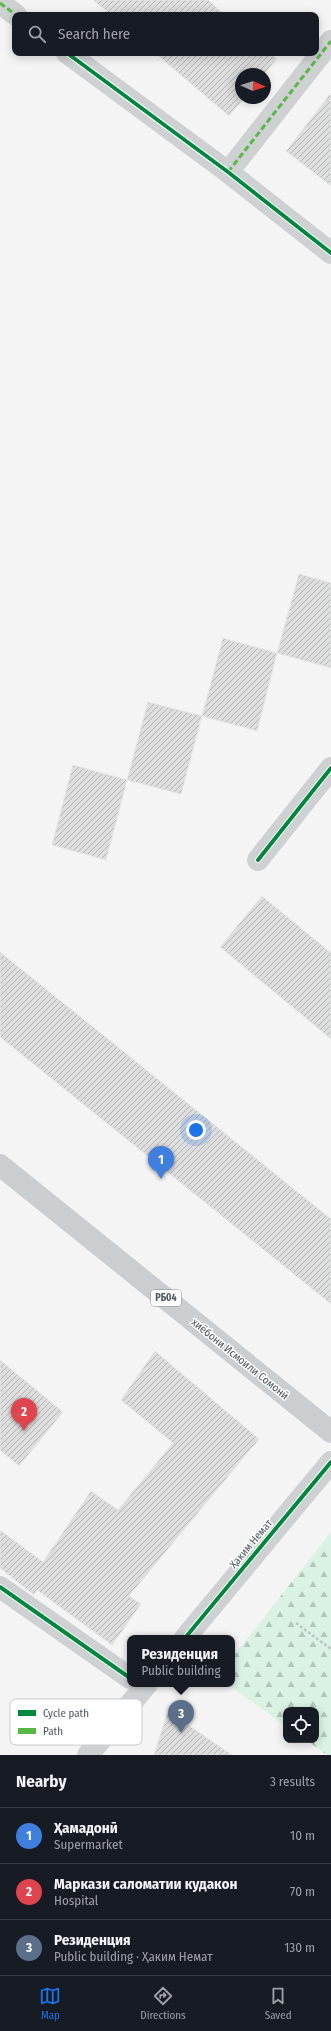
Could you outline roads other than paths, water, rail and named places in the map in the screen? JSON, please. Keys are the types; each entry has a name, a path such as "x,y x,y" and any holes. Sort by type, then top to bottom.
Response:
{"main road":[{"name":"хиёбони Исмоили Сомонӣ","path":"0,1165 331,1432"}],"street":[{"path":"0,3 12,12"},
{"path":"228,172 331,41"},
{"path":"71,56 228,172 331,253"},
{"path":"258,860 331,768"},
{"name":"Ҳаким Немат","path":"187,1635 331,1462"},
{"path":"0,1587 127,1675"},
{"path":"129,1699 138,1687"},
{"path":"88,1755 95,1745"}],"place":[{"name":"Ҳамадонӣ","path":"161,1179"},
{"name":"Маркази саломатии кудакон","path":"24,1431"},
{"name":"Резиденция","path":"181,1733"}]}
